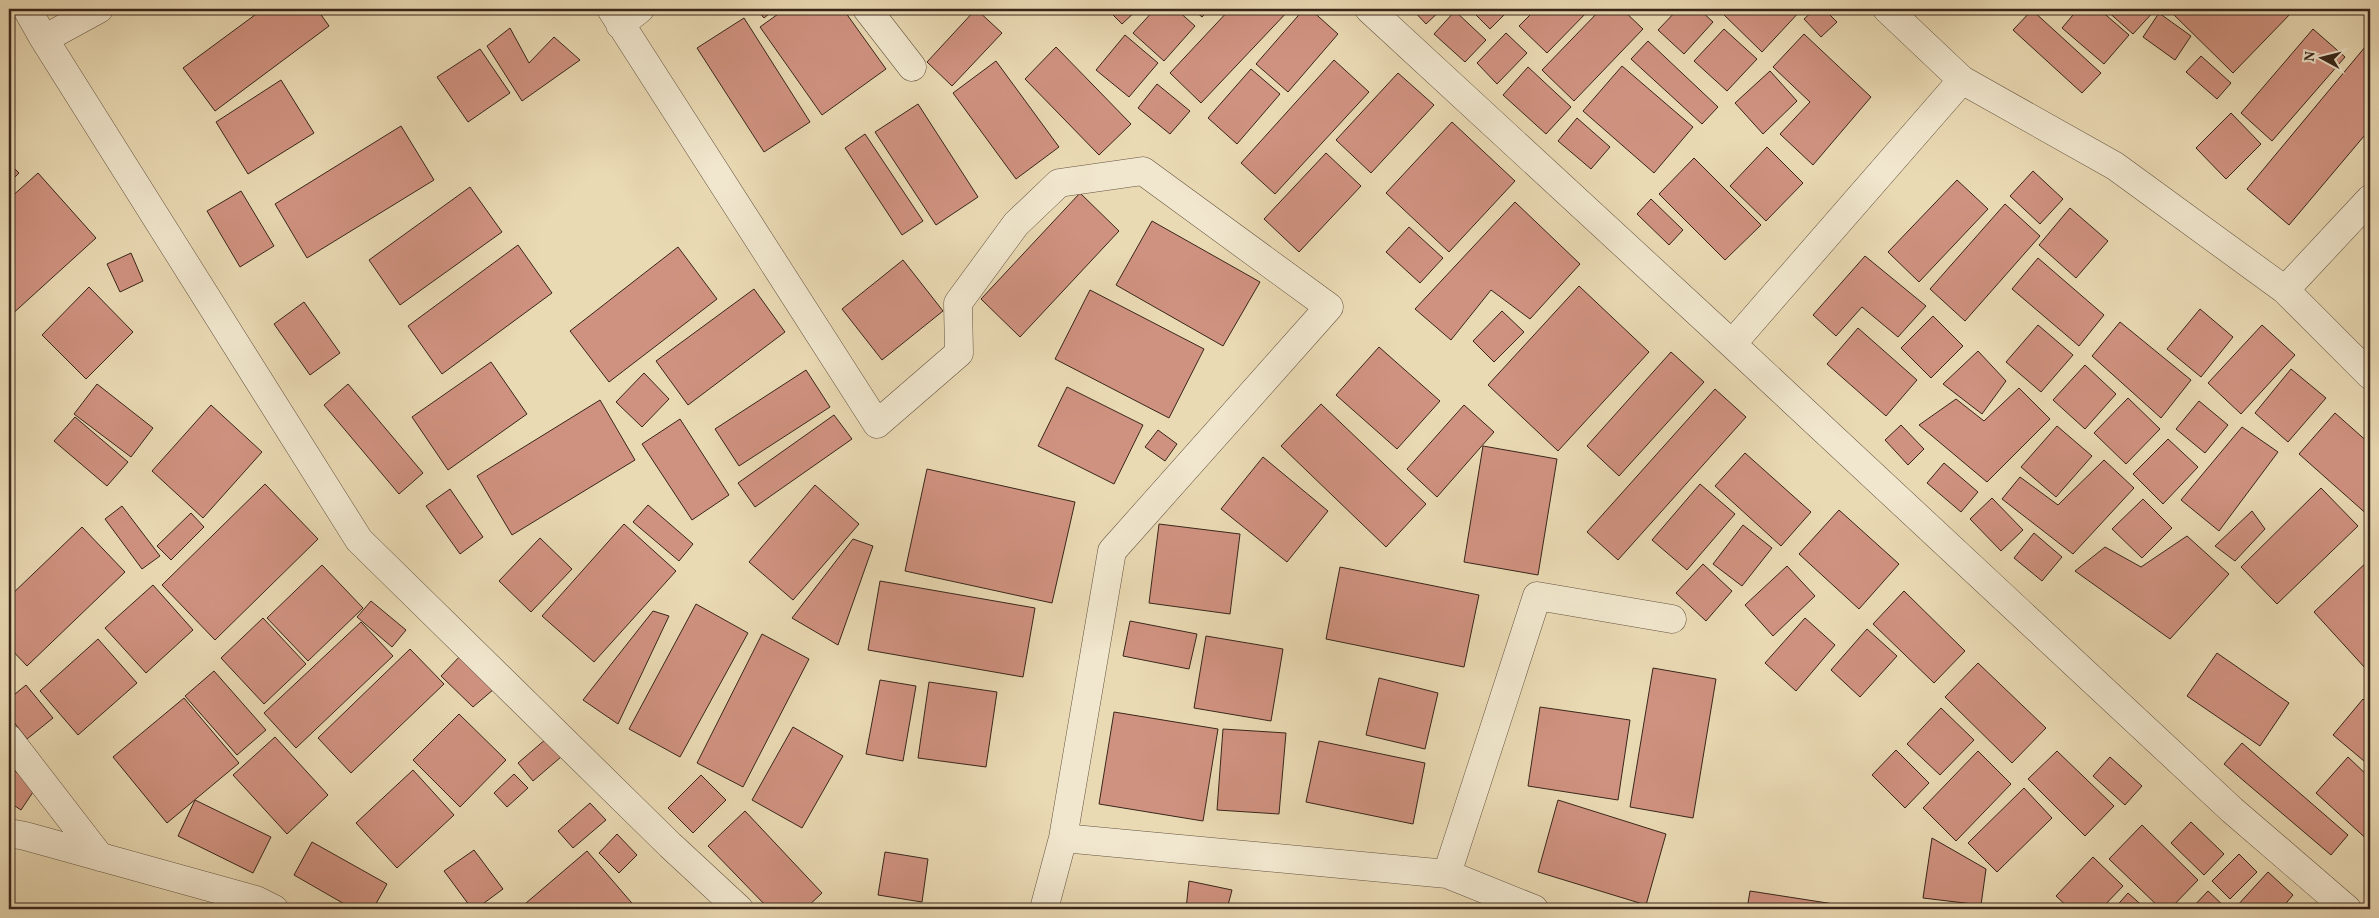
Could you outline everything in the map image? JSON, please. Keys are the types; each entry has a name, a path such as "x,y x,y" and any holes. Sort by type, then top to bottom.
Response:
{"street":[{"path":"27,9 359,540 670,845 739,909"},
{"path":"44,39 99,9"},
{"path":"868,9 912,67"},
{"path":"1369,9 2232,810 2348,909"},
{"path":"1887,9 1962,80 2115,166 2285,290 2370,375"},
{"path":"624,14 877,424 958,353 958,303 1016,224 1059,183 1143,171 1330,307 1112,550 1063,838 1044,909"},
{"path":"1732,344 1962,80"},
{"path":"2285,290 2370,199"},
{"path":"1447,874 1537,596 1672,619"},
{"path":"9,739 100,857"},
{"path":"9,834 25,836 256,900 274,909"},
{"path":"1063,838 1447,874 1534,909"}],"building":[{"path":"263,9 317,9 329,26 215,111 183,68"},
{"path":"756,9 775,9 764,18"},
{"path":"785,9 843,9 886,69 822,115 760,27"},
{"path":"976,9 1002,33 952,86 927,62"},
{"path":"1107,9 1138,9 1122,24"},
{"path":"1155,9 1176,9 1195,26 1164,61 1133,33"},
{"path":"1193,9 1210,9 1202,17"},
{"path":"1230,9 1290,9 1201,103 1170,73"},
{"path":"1304,9 1310,9 1338,34 1288,92 1256,64"},
{"path":"1412,9 1442,9 1426,24"},
{"path":"1470,9 1510,9 1490,29"},
{"path":"1536,9 1590,9 1547,53 1519,26"},
{"path":"1601,9 1622,9 1643,29 1574,101 1542,70"},
{"path":"1678,9 1699,9 1713,22 1684,54 1658,30"},
{"path":"1718,9 1802,9 1762,52"},
{"path":"1815,9 1824,9 1837,22 1821,37 1804,19"},
{"path":"2078,9 2099,9 2129,35 2104,64 2062,28"},
{"path":"2105,9 2156,9 2133,34"},
{"path":"2168,9 2295,9 2233,73"},
{"path":"2032,10 2101,73 2082,93 2013,30"},
{"path":"1455,11 1486,40 1465,62 1434,34"},
{"path":"2159,13 2191,36 2175,60 2143,37"},
{"path":"744,18 810,122 764,152 697,48"},
{"path":"510,28 529,63 554,37 580,60 522,101 487,46"},
{"path":"1724,29 1757,59 1727,91 1694,61"},
{"path":"2313,29 2345,57 2272,141 2241,113"},
{"path":"1506,33 1527,53 1497,84 1477,63"},
{"path":"1804,34 1871,97 1813,165 1780,134 1810,102 1773,67"},
{"path":"1125,35 1158,63 1129,97 1096,70"},
{"path":"1648,41 1718,107 1702,124 1631,59"},
{"path":"2370,41 2370,129 2289,225 2247,189"},
{"path":"1056,47 1131,124 1099,155 1025,79"},
{"path":"480,49 510,93 468,122 437,77"},
{"path":"2201,56 2231,83 2217,99 2186,72"},
{"path":"1334,60 1369,92 1275,194 1241,163"},
{"path":"996,61 1059,147 1016,179 953,93"},
{"path":"1622,66 1693,127 1654,173 1583,111"},
{"path":"1528,67 1571,107 1546,134 1503,95"},
{"path":"1251,69 1280,94 1237,144 1208,118"},
{"path":"1770,71 1797,101 1763,134 1735,103"},
{"path":"1398,73 1434,105 1371,173 1336,140"},
{"path":"281,80 314,133 248,174 216,122"},
{"path":"1157,84 1190,111 1170,134 1138,108"},
{"path":"918,104 978,197 936,225 875,132"},
{"path":"2231,113 2261,144 2226,179 2196,148"},
{"path":"1577,118 1610,147 1591,169 1558,141"},
{"path":"1452,122 1515,181 1449,252 1386,193"},
{"path":"401,126 434,180 307,258 275,204"},
{"path":"865,134 923,221 902,235 845,148"},
{"path":"1767,147 1803,183 1766,221 1730,186"},
{"path":"1326,153 1361,186 1299,252 1264,219"},
{"path":"1694,158 1761,225 1725,260 1659,194"},
{"path":"9,163 19,173 9,183"},
{"path":"2033,171 2063,199 2040,224 2010,196"},
{"path":"38,173 96,238 9,317 9,199"},
{"path":"1957,180 1988,209 1919,282 1888,252"},
{"path":"470,187 502,232 400,305 369,260"},
{"path":"241,191 274,246 240,267 207,211"},
{"path":"1080,193 1119,231 1020,337 981,299"},
{"path":"1651,199 1683,230 1669,245 1637,214"},
{"path":"1515,202 1580,264 1530,319 1491,290 1451,340 1415,309"},
{"path":"2005,204 2040,236 1965,321 1930,289"},
{"path":"2070,208 2108,241 2076,278 2039,245"},
{"path":"1152,221 1260,282 1223,346 1116,285"},
{"path":"1409,227 1443,258 1420,283 1386,252"},
{"path":"518,245 552,293 442,374 408,326"},
{"path":"678,247 717,299 609,382 570,331"},
{"path":"131,253 143,281 120,292 107,264"},
{"path":"1865,256 1926,306 1898,337 1862,307 1836,336 1813,315"},
{"path":"2038,258 2104,315 2079,346 2012,289"},
{"path":"903,260 943,311 882,360 842,309"},
{"path":"1579,286 1649,352 1558,451 1488,385"},
{"path":"89,287 133,332 86,379 42,335"},
{"path":"754,289 785,332 688,405 656,361"},
{"path":"1090,290 1204,349 1169,418 1055,359"},
{"path":"304,302 340,353 310,375 274,324"},
{"path":"2200,309 2233,337 2201,377 2167,349"},
{"path":"1502,311 1524,332 1494,362 1473,341"},
{"path":"1933,316 1963,346 1931,378 1901,348"},
{"path":"2120,322 2191,380 2161,418 2092,356"},
{"path":"2038,325 2073,355 2041,392 2006,362"},
{"path":"2262,325 2295,355 2241,414 2208,383"},
{"path":"1858,328 1917,380 1886,416 1827,364"},
{"path":"1379,347 1440,401 1397,449 1336,395"},
{"path":"1978,351 2006,381 1982,414 1943,384"},
{"path":"1671,352 1704,382 1619,476 1587,446"},
{"path":"491,362 527,414 448,470 412,417"},
{"path":"2085,365 2116,394 2085,429 2053,400"},
{"path":"2291,369 2326,398 2288,442 2255,413"},
{"path":"806,370 830,407 739,466 715,429"},
{"path":"644,373 669,399 642,427 616,402"},
{"path":"97,384 153,428 131,457 74,414"},
{"path":"348,384 423,473 399,494 324,405"},
{"path":"1067,387 1143,425 1114,484 1038,446"},
{"path":"2019,388 2050,419 1987,482 1919,425 1956,399 1984,421"},
{"path":"1715,389 1746,417 1618,560 1587,532"},
{"path":"2128,398 2160,429 2126,464 2094,433"},
{"path":"600,400 635,460 512,535 477,476"},
{"path":"2199,401 2228,425 2205,453 2176,429"},
{"path":"1321,404 1426,504 1386,547 1281,446"},
{"path":"211,405 262,452 203,518 152,471"},
{"path":"1464,405 1494,432 1437,497 1407,469"},
{"path":"2335,413 2370,444 2370,517 2299,454"},
{"path":"834,415 852,439 755,507 738,483"},
{"path":"75,417 128,462 107,486 54,441"},
{"path":"680,419 729,495 692,520 642,444"},
{"path":"1901,425 1924,449 1908,465 1885,440"},
{"path":"2057,426 2092,456 2056,497 2021,467"},
{"path":"2242,427 2278,452 2219,531 2181,500"},
{"path":"1158,430 1177,444 1165,461 1145,447"},
{"path":"2168,439 2198,467 2163,504 2133,474"},
{"path":"1483,446 1557,459 1538,575 1464,562"},
{"path":"1745,453 1811,512 1781,546 1715,486"},
{"path":"1263,457 1328,511 1287,562 1221,509"},
{"path":"2104,460 2134,488 2073,554 2002,499 2020,477 2058,505"},
{"path":"1944,463 1978,492 1961,512 1927,483"},
{"path":"927,469 1075,502 1052,603 905,571"},
{"path":"265,484 318,539 215,640 162,585"},
{"path":"1700,484 1735,514 1687,570 1652,540"},
{"path":"815,485 859,524 793,600 749,562"},
{"path":"2321,488 2358,526 2277,604 2241,567"},
{"path":"450,489 483,537 460,554 426,506"},
{"path":"1992,498 2023,530 2001,551 1970,519"},
{"path":"2143,499 2172,528 2142,558 2112,529"},
{"path":"648,505 693,544 679,561 633,522"},
{"path":"122,506 160,556 142,569 105,519"},
{"path":"1839,510 1899,564 1859,609 1799,554"},
{"path":"2252,511 2265,529 2235,561 2215,546"},
{"path":"191,513 204,527 171,560 157,546"},
{"path":"624,524 676,571 594,662 542,616"},
{"path":"1159,524 1240,534 1230,614 1149,603"},
{"path":"1743,525 1772,548 1742,586 1713,564"},
{"path":"82,527 125,572 27,666 9,647 9,597"},
{"path":"2034,533 2062,557 2042,581 2014,558"},
{"path":"2187,536 2229,574 2170,639 2075,571 2105,547 2141,567"},
{"path":"540,538 572,569 531,612 499,581"},
{"path":"853,539 873,546 838,645 792,618"},
{"path":"2370,559 2370,666 2366,669 2314,612"},
{"path":"1703,564 1732,591 1706,621 1676,593"},
{"path":"322,565 363,608 308,661 267,618"},
{"path":"1787,566 1815,596 1773,636 1745,605"},
{"path":"1340,567 1479,595 1464,667 1326,639"},
{"path":"880,581 1035,608 1023,677 868,650"},
{"path":"153,585 193,630 146,673 105,628"},
{"path":"1904,591 1965,651 1934,683 1873,624"},
{"path":"371,601 406,630 392,647 357,617"},
{"path":"696,604 748,633 680,757 629,729"},
{"path":"653,611 669,616 618,724 583,700"},
{"path":"263,618 306,664 264,704 221,658"},
{"path":"1805,618 1835,645 1796,691 1765,663"},
{"path":"1130,621 1197,634 1189,669 1123,656"},
{"path":"361,622 393,656 296,748 264,713"},
{"path":"1867,629 1897,656 1860,697 1831,670"},
{"path":"762,634 809,659 743,787 697,763"},
{"path":"1206,636 1283,649 1271,721 1194,708"},
{"path":"98,639 137,683 78,735 40,691"},
{"path":"410,649 444,684 351,773 318,738"},
{"path":"463,653 494,689 473,707 441,676"},
{"path":"2217,653 2289,703 2260,746 2187,696"},
{"path":"1978,663 2046,728 2012,763 1945,697"},
{"path":"1653,668 1716,679 1693,818 1630,807"},
{"path":"214,671 266,730 237,755 185,696"},
{"path":"1379,678 1438,693 1425,749 1366,735"},
{"path":"880,680 916,686 903,761 866,754"},
{"path":"929,682 997,692 986,767 918,758"},
{"path":"26,685 53,718 27,739 9,716 9,699"},
{"path":"184,698 239,763 167,823 113,757"},
{"path":"2363,699 2370,706 2370,766 2333,735"},
{"path":"1540,707 1630,720 1618,800 1528,786"},
{"path":"1941,708 1974,740 1940,775 1907,744"},
{"path":"1114,712 1218,729 1203,821 1099,804"},
{"path":"459,714 506,760 460,807 413,760"},
{"path":"793,727 843,756 802,828 752,800"},
{"path":"1223,729 1286,733 1279,814 1217,810"},
{"path":"275,737 328,795 287,834 233,775"},
{"path":"546,739 561,757 533,781 518,763"},
{"path":"1319,741 1425,763 1413,824 1306,802"},
{"path":"2242,743 2348,835 2331,855 2224,764"},
{"path":"1896,750 1929,783 1905,808 1872,775"},
{"path":"1978,751 2011,784 1956,841 1923,808"},
{"path":"2057,751 2114,806 2085,836 2028,779"},
{"path":"2110,757 2142,786 2125,805 2093,776"},
{"path":"2348,757 2370,778 2370,842 2316,793"},
{"path":"9,767 37,786 21,810 9,802"},
{"path":"413,770 454,815 397,868 356,823"},
{"path":"514,774 528,788 507,807 494,793"},
{"path":"701,775 726,800 693,833 668,808"},
{"path":"2024,788 2052,818 1997,872 1968,843"},
{"path":"195,800 271,837 253,873 178,836"},
{"path":"1558,800 1666,834 1646,905 1538,872"},
{"path":"590,803 606,820 573,848 558,831"},
{"path":"745,811 822,893 805,909 769,909 708,846"},
{"path":"2191,822 2224,854 2204,875 2171,843"},
{"path":"2142,825 2198,880 2170,909 2161,909 2109,859"},
{"path":"617,834 637,855 619,873 599,853"},
{"path":"1932,838 1986,869 1981,905 1923,898"},
{"path":"312,842 387,884 373,909 353,909 294,875"},
{"path":"474,850 503,889 476,909 472,909 444,871"},
{"path":"587,851 637,909 519,909"},
{"path":"885,852 928,859 922,902 878,895"},
{"path":"2239,854 2257,872 2230,899 2212,881"},
{"path":"2093,857 2123,886 2101,909 2070,909 2056,896"},
{"path":"2268,872 2293,895 2281,909 2239,909 2236,907"},
{"path":"1189,881 1232,890 1227,909 1186,909"},
{"path":"1750,891 1866,909 1747,909"},
{"path":"2208,891 2227,909 2191,909"},
{"path":"2128,893 2146,909 2114,909"}]}
